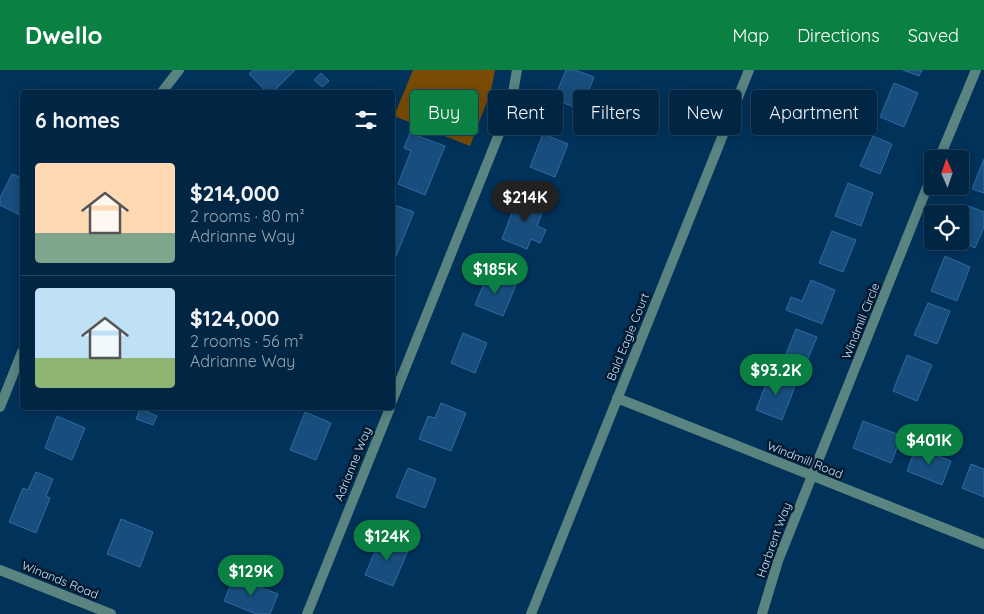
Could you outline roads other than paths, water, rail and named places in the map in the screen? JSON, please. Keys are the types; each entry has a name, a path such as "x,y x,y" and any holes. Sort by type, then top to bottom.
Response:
{"street":[{"path":"164,90 180,70"},
{"path":"395,393 499,134 512,98 517,70"},
{"name":"Bald Eagle Court","path":"531,614 749,70"},
{"path":"943,150 976,70"},
{"name":"Windmill Circle","path":"812,476 924,195"},
{"path":"0,407 20,357"},
{"name":"Windmill Road","path":"617,398 984,544"},
{"name":"Adrianne Way","path":"307,614 389,410"},
{"name":"Harbrent Way","path":"762,614 778,561 812,476"},
{"name":"Winands Road","path":"0,570 111,614"}]}
